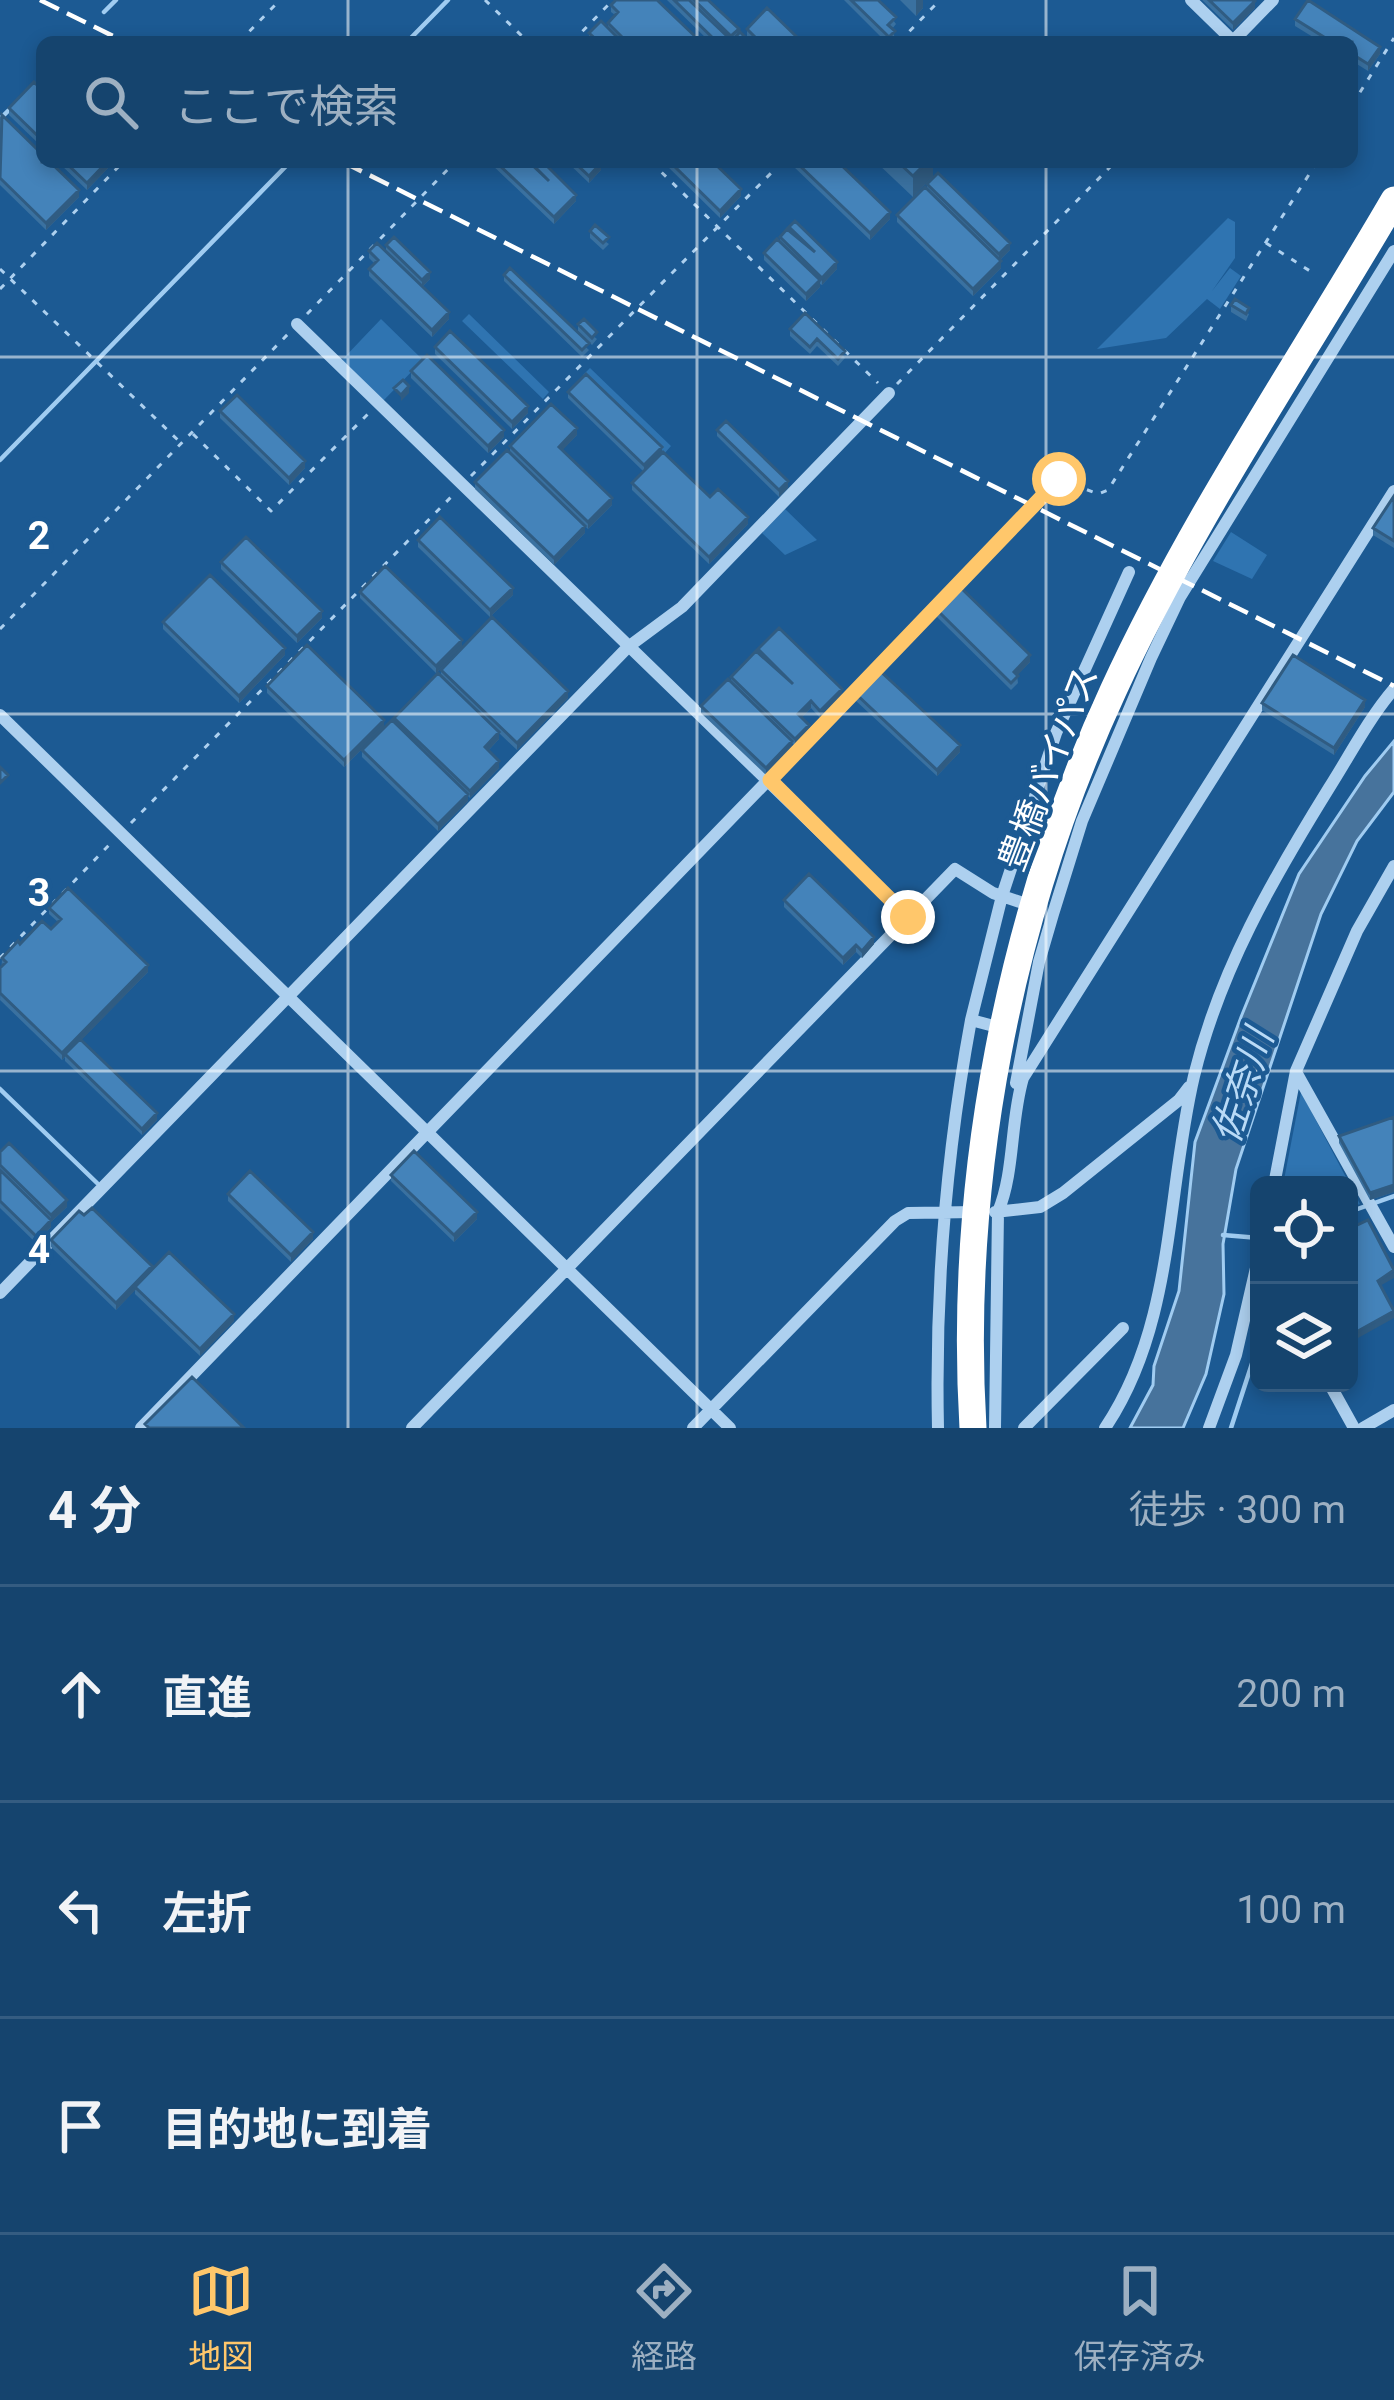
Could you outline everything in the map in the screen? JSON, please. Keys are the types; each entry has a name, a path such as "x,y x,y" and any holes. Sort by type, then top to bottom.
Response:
{"highway":[{"name":"豊橋バイパス","path":"978,1428 974,1294 988,1123 1002,1037 1037,892 1071,790 1113,692 1188,545 1394,200"},
{"name":"豊橋バイパス","path":"978,1428 980,1318 996,1123 1046,895 1080,794 1158,617 1265,427 1394,221"}],"street":[{"path":"1191,0 1228,36"},
{"path":"1238,36 1274,0"},
{"path":"995,1428 998,1212 1006,1194 1024,1034 1082,821 1180,597 1394,250"},
{"path":"298,324 908,917"},
{"path":"0,1293 628,646 682,607 889,393"},
{"path":"141,1428 1051,488"},
{"path":"1013,1115 1029,1065 1394,490"},
{"path":"938,1428 944,1210 971,1020 1002,896 1056,733 1129,572"},
{"path":"1105,1428 1122,1402 1150,1328 1166,1262 1193,1081 1209,1023 1253,914 1394,688"},
{"path":"0,715 730,1428"},
{"path":"1276,1176 1296,1071 1357,931 1394,866"},
{"path":"412,1428 956,869 1002,896 1053,914"},
{"path":"971,1020 1024,1034"},
{"path":"1296,1071 1394,1247"},
{"path":"693,1428 895,1221 908,1213 1040,1207 1179,1100 1193,1081"},
{"path":"1209,1428 1236,1355 1252,1284"},
{"path":"1024,1428 1124,1328"},
{"path":"1335,1392 1359,1428 1394,1410"}],"path":[{"path":"244,36 280,0"},
{"path":"485,0 522,36"},
{"path":"578,36 613,0"},
{"path":"905,36 940,0"},
{"path":"1358,95 1394,38"},
{"path":"0,290 117,168"},
{"path":"0,628 449,168"},
{"path":"657,168 889,393 1109,168"},
{"path":"0,958 776,168"},
{"path":"1051,488 1064,479 1098,494 1108,490 1312,168"},
{"path":"1266,243 1310,271"},
{"path":"0,269 181,443"},
{"path":"191,433 271,512 380,402"}],"shaded area":[{"path":"1228,218 1235,222 1235,258 1212,291 1230,268 1241,276 1220,309 1207,299 1166,338 1097,349"},
{"path":"469,314 549,392 543,399 462,321"},
{"path":"381,319 423,360 383,401 341,361"},
{"path":"590,368 671,446 664,454 583,375"},
{"path":"785,509 817,540 785,555 762,533"},
{"path":"1231,532 1267,555 1252,579 1213,561"},
{"path":"1301,1092 1345,1176 1285,1176"}],"water":[{"name":"佐奈川","path":"1394,741 1394,792 1357,841 1321,914 1236,1169 1223,1244 1224,1294 1206,1374 1183,1428 1130,1428 1153,1385 1154,1366 1179,1291 1195,1142 1241,1017 1299,874"}],"building":[{"path":"616,0 657,0 695,36 621,36 608,23 618,12 611,5"},
{"path":"674,0 689,0 727,36 711,36"},
{"path":"694,0 708,0 739,29 731,36"},
{"path":"851,0 878,0 896,17 888,25 895,31 888,36"},
{"path":"1209,0 1254,0 1255,1 1233,23"},
{"path":"1308,0 1380,47 1368,64 1358,58 1358,36 1322,36 1295,19"},
{"path":"767,8 796,36 754,36 747,29"},
{"path":"601,21 616,36 592,36 589,33"},
{"path":"34,82 36,134 9,108"},
{"path":"2,115 36,148 36,168 56,168 79,190 46,223 0,178"},
{"path":"71,168 101,168 87,183"},
{"path":"502,168 535,168 549,181 536,168 549,168 576,195 554,217"},
{"path":"676,168 719,168 741,189 720,211"},
{"path":"802,168 844,168 890,212 870,233"},
{"path":"938,173 1010,243 999,254 927,184"},
{"path":"925,187 1001,261 973,289 897,215"},
{"path":"795,221 837,262 822,278 780,237 787,229 815,252 789,227"},
{"path":"595,225 609,237 603,243 590,231"},
{"path":"394,237 430,272 422,280 386,245"},
{"path":"777,239 820,280 806,294 764,253"},
{"path":"377,243 449,312 432,330 369,269 378,260 369,251"},
{"path":"510,268 589,343 582,350 504,275"},
{"path":"1235,299 1249,308 1246,314 1231,305"},
{"path":"805,313 845,351 838,359 817,339 810,347 790,329"},
{"path":"584,319 597,332 592,338 578,324"},
{"path":"450,331 528,406 512,422 435,347"},
{"path":"427,355 504,430 488,446 411,371"},
{"path":"586,374 662,447 644,465 568,392"},
{"path":"403,380 409,386 401,395 394,388"},
{"path":"237,395 305,461 289,478 220,411"},
{"path":"551,404 577,428 559,447 612,498 588,522 510,446"},
{"path":"726,421 788,481 779,490 717,430"},
{"path":"507,450 585,526 554,558 475,482"},
{"path":"663,452 710,497 718,489 748,517 709,557 632,483"},
{"path":"1394,496 1394,541 1373,528"},
{"path":"440,517 513,588 490,610 418,540"},
{"path":"246,537 322,611 297,636 221,562"},
{"path":"385,566 462,640 436,666 360,592"},
{"path":"210,575 285,648 239,696 163,622"},
{"path":"960,587 1030,655 1014,672 1018,676 1011,683 937,610"},
{"path":"492,617 568,691 517,743 441,670"},
{"path":"779,628 842,689 820,711 811,701 798,714 809,725 795,739 731,677 756,651 793,684 758,649"},
{"path":"307,645 384,720 344,760 267,686"},
{"path":"1293,655 1365,700 1334,748 1262,703"},
{"path":"879,670 960,745 937,770 856,694"},
{"path":"438,673 499,732 485,747 499,761 470,791 394,718"},
{"path":"728,679 792,741 766,768 701,706"},
{"path":"392,720 468,794 438,824 362,750"},
{"path":"809,874 874,937 862,951 856,945 843,958 784,900"},
{"path":"68,888 148,965 62,1053 0,993 0,968 6,962 2,958 42,921 51,929 61,919 49,908"},
{"path":"80,1039 157,1113 142,1129 65,1054"},
{"path":"1394,1117 1394,1185 1370,1193 1339,1136"},
{"path":"9,1143 67,1200 51,1215 0,1165 0,1152"},
{"path":"414,1151 477,1212 454,1235 391,1175"},
{"path":"0,1170 51,1220 36,1236 0,1201"},
{"path":"250,1171 313,1232 291,1255 228,1194"},
{"path":"92,1208 152,1266 116,1303 51,1240 79,1211 84,1215"},
{"path":"1368,1220 1394,1270 1378,1281 1394,1311 1358,1331 1358,1284 1358,1225"},
{"path":"169,1252 234,1314 200,1349 135,1287"},
{"path":"192,1377 244,1428 149,1428 145,1424"}],"waterway":[{"path":"104,12 116,0"},
{"path":"413,36 448,0"},
{"path":"0,119 13,106"},
{"path":"0,460 284,168"},
{"path":"0,1089 97,1183"},
{"path":"1358,1209 1394,1196"},
{"path":"1223,1235 1250,1237"},
{"path":"1231,1428 1250,1370"}],"railway":[{"path":"40,0 113,36"},
{"path":"355,168 1394,686"}],"route":[{"path":"908,917 770,780 1059,479"}]}
